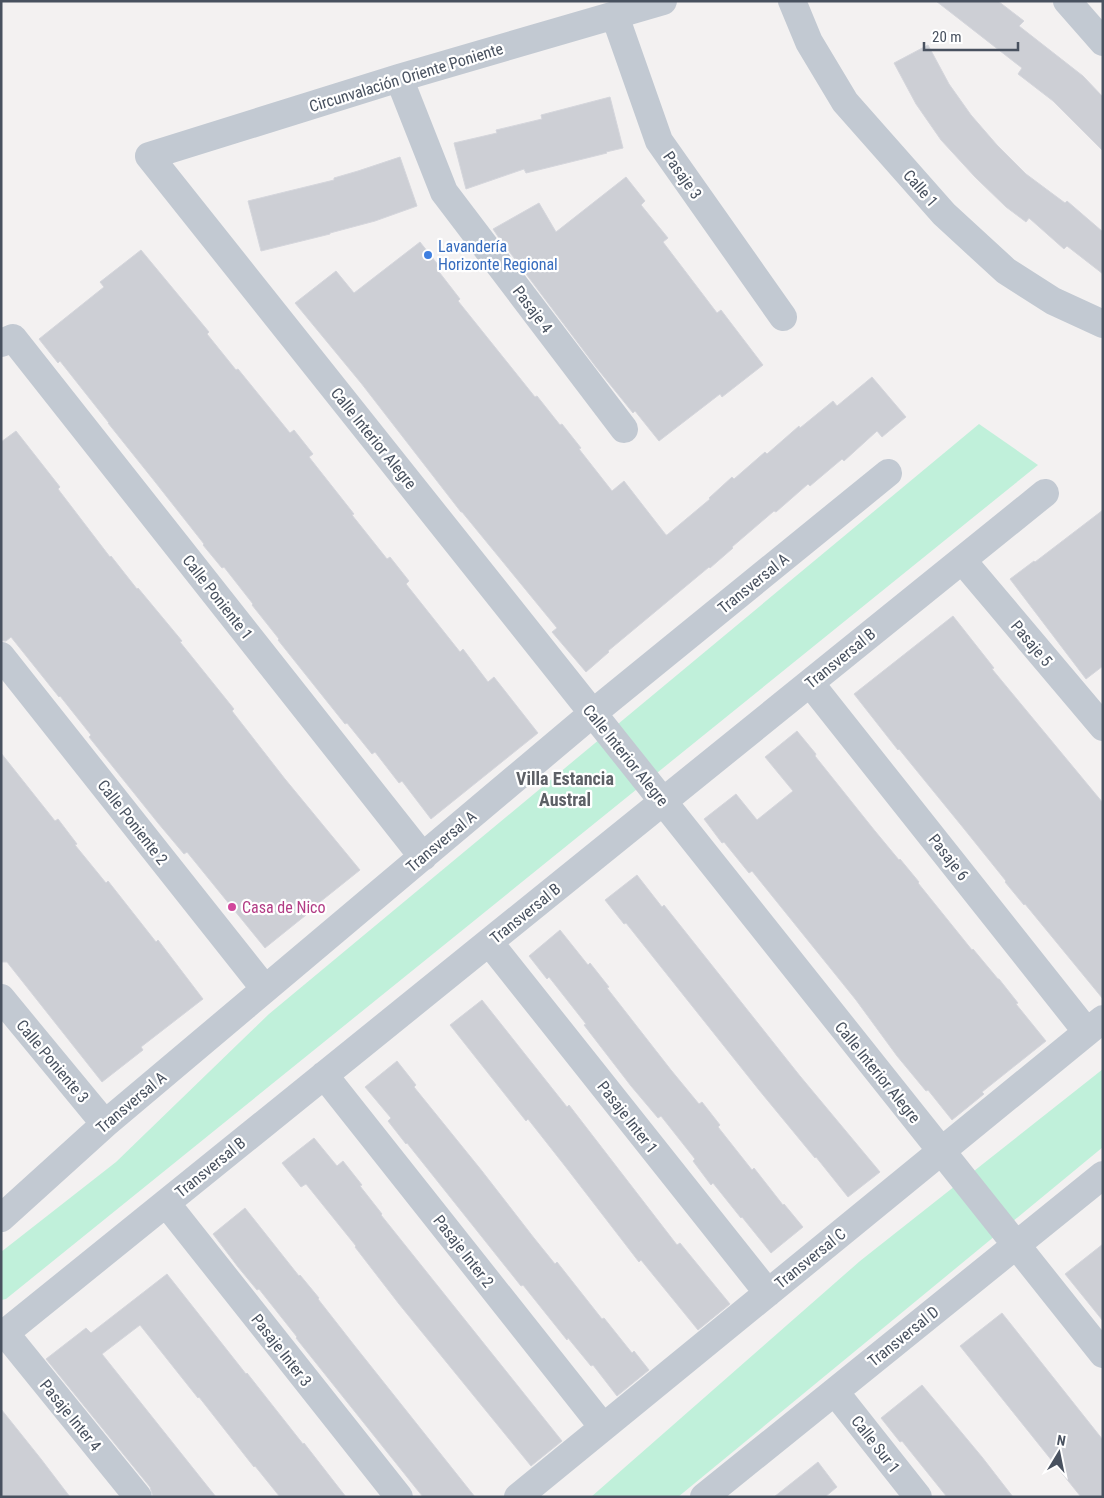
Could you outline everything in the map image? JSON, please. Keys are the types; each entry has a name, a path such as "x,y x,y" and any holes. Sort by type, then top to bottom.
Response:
{"street":[{"name":"Circunvalación Oriente Poniente","path":"149,156 399,78 663,1"},
{"name":"Calle 1","path":"792,1 809,42 845,102 944,214 1006,271 1053,302 1103,324"},
{"path":"1067,1 1103,42"},
{"name":"Pasaje 3","path":"615,16 659,141 783,317"},
{"name":"Pasaje 4","path":"399,78 444,192 624,429"},
{"name":"Calle Interior Alegre","path":"149,156 1103,1354"},
{"name":"Calle Poniente 1","path":"7,341 423,857"},
{"name":"Transversal A","path":"1,1218 105,1124 265,989 593,714 888,473"},
{"name":"Transversal B","path":"5,1333 1045,493"},
{"name":"Pasaje 5","path":"962,560 1103,726"},
{"name":"Calle Poniente 2","path":"1,656 265,989"},
{"name":"Pasaje 6","path":"810,683 1095,1025"},
{"name":"Pasaje Inter 1","path":"489,942 768,1293"},
{"name":"Calle Poniente 3","path":"1,998 105,1124"},
{"name":"Transversal C","path":"518,1497 1095,1025"},
{"name":"Pasaje Inter 2","path":"324,1075 603,1427"},
{"name":"Transversal D","path":"704,1497 1103,1175"},
{"name":"Pasaje Inter 3","path":"166,1203 399,1497"},
{"name":"Pasaje Inter 4","path":"5,1333 138,1497"},
{"name":"Calle Sur 1","path":"834,1392 918,1497"}],"green space":[{"path":"979,424 1038,465 6,1299 1,1300 1,1252 116,1162 269,1014"},
{"path":"1103,1069 1103,1147 678,1497 591,1497 860,1261"}],"building":[{"path":"936,1 998,1 1024,21 1019,26 1083,76 1103,97 1103,151 1053,101 1018,74 1022,68"},
{"path":"928,45 949,84 971,115 997,145 1026,174 1065,203 1067,201 1103,232 1103,274 1067,246 1064,249 1029,218 1026,222 1006,207 941,140 916,104 894,63"},
{"path":"610,97 623,148 526,173 524,169 466,189 454,143 497,133 496,130 542,119 541,115"},
{"path":"400,157 417,206 330,234 261,251 248,201 334,180 334,178"},
{"path":"626,177 645,201 641,205 668,238 663,242 717,313 721,310 763,365 722,397 720,394 659,441 635,411 633,413 596,367 493,229 539,203 556,232"},
{"path":"420,242 439,266 436,268 460,299 458,301 535,397 537,396 560,425 562,424 612,491 624,481 666,535 710,499 732,477 734,479 765,452 767,454 799,426 800,428 833,401 837,406 872,377 906,417 882,437 877,431 844,461 842,459 810,486 808,484 776,512 774,511 710,568 608,651 586,672 552,632 557,628 461,512 361,383 295,303 336,271 354,293"},
{"path":"141,250 209,332 207,334 236,370 238,369 290,433 294,430 313,454 309,457 354,514 352,515 387,559 390,557 409,581 406,584 460,652 463,649 488,682 494,677 538,733 431,819 402,781 399,783 375,752 372,754 347,723 345,724 278,640 224,567 222,568 203,545 60,361 58,363 39,339 104,287 100,282"},
{"path":"16,431 60,487 58,489 110,557 182,641 180,642 234,709 232,711 360,870 265,948 187,852 184,854 158,823 89,737 91,735 11,637 6,641 1,641 1,442"},
{"path":"1103,510 1103,666 1086,679 1010,579"},
{"path":"953,616 994,668 992,669 1103,803 1103,999 1005,882 854,694"},
{"path":"797,731 875,831 919,882 972,950 999,979 1018,1003 1016,1004 1046,1041 982,1092 984,1094 952,1120 897,1056 856,1000 752,871 749,873 724,842 722,843 704,819 736,794 757,820 793,791 765,757"},
{"path":"1,753 55,821 58,819 77,844 75,845 106,883 108,881 156,942 158,940 203,999 141,1047 143,1050 102,1082 7,962 1,962"},
{"path":"637,875 662,907 664,905 800,1076 880,1172 848,1197 759,1090 626,923 624,924 605,900"},
{"path":"560,930 588,965 590,963 609,987 607,988 699,1104 702,1102 720,1125 718,1127 752,1170 754,1168 803,1227 771,1253 713,1183 711,1185 693,1161 695,1159 661,1116 658,1118 631,1086 584,1025 586,1024 549,977 547,979 529,956"},
{"path":"482,1000 567,1107 569,1105 677,1245 680,1243 730,1304 698,1330 641,1260 639,1262 528,1119 526,1121 450,1025"},
{"path":"397,1061 416,1085 414,1087 555,1264 557,1262 602,1319 604,1318 632,1353 634,1351 649,1370 617,1396 593,1365 591,1366 568,1338 567,1340 523,1285 521,1286 406,1144 388,1121 391,1118 365,1087"},
{"path":"314,1138 337,1166 343,1161 362,1185 360,1186 381,1215 562,1441 531,1466 399,1304 356,1246 306,1184 301,1187 282,1163"},
{"path":"245,1208 319,1298 475,1497 423,1497 259,1289 257,1290 238,1267 213,1234"},
{"path":"1103,1244 1103,1321 1065,1274"},
{"path":"167,1274 346,1497 280,1497 140,1325 102,1354 216,1497 153,1497 150,1487 46,1359 86,1328 91,1333"},
{"path":"1002,1313 1103,1440 1103,1497 1081,1497 960,1346"},
{"path":"922,1385 1013,1497 947,1497 902,1441 900,1442 881,1418"},
{"path":"1,1409 41,1459 70,1497 1,1497"},
{"path":"818,1462 837,1487 825,1497 774,1497"}],"place":[{"name":"Lavandería Horizonte Regional","path":"428,255"},
{"name":"Casa de Nico","path":"232,907"}],"district":[{"name":"Villa Estancia Austral","path":"565,790"}]}
